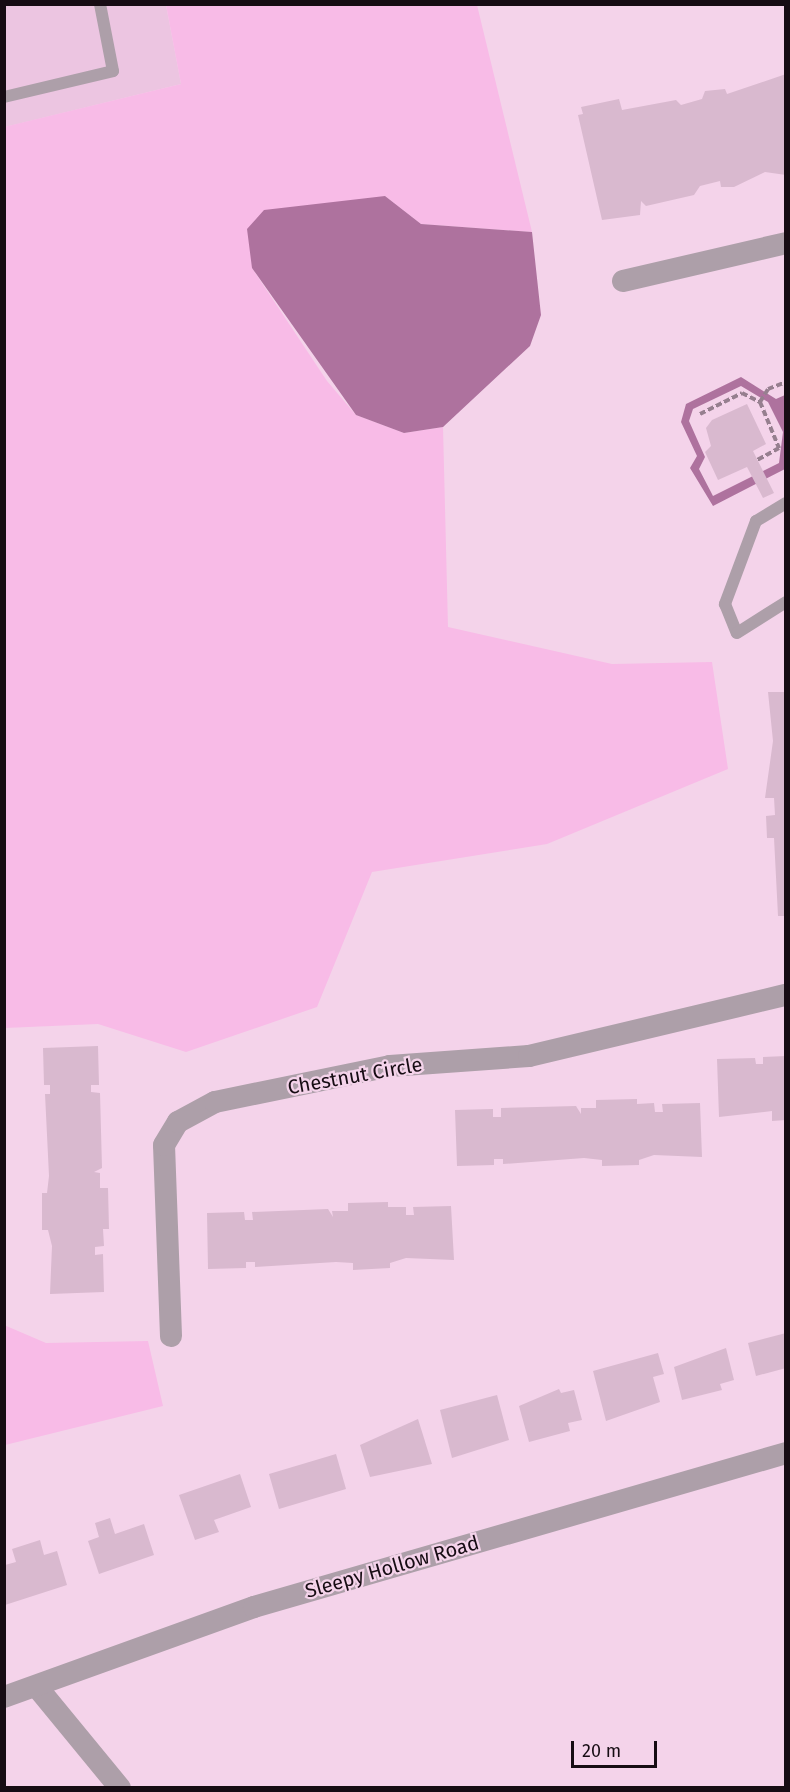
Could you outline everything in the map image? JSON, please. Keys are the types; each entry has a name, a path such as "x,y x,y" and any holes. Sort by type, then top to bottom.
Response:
{"street":[{"path":"623,281 786,243"},
{"name":"Chestnut Circle","path":"171,1336 164,1144 178,1122 215,1102 390,1066 529,1056 786,995"},
{"name":"Sleepy Hollow Road","path":"4,1697 38,1687 254,1607 786,1453"},
{"path":"38,1687 120,1788"}],"lane":[{"path":"4,97 113,71 100,4"},
{"path":"786,503 756,521 725,604 736,633 786,602"}],"path":[{"path":"760,402 768,389 786,382"},
{"path":"700,414 742,393 760,402 779,448"},
{"path":"757,460 779,448 786,448"}],"shaded area":[{"path":"4,5 166,5 181,84 5,127"},
{"path":"166,5 477,5 532,232 421,224 385,196 252,268 327,381 356,415 404,433 443,427 448,627 612,664 712,662 728,769 547,844 372,872 317,1007 186,1052 98,1024 5,1028 4,127 181,84"},
{"path":"385,196 421,224 532,232 541,315 530,346 443,427 404,433 356,415 252,268 247,229 264,210"},
{"path":"741,377 776,399 785,395 785,469 713,506 690,468 697,456 681,422 686,404","holes":["741,386 768,402 783,432 779,463 713,496 699,469 705,457 689,421 693,409"]},
{"path":"4,1325 46,1343 148,1341 163,1406 5,1445"}],"building":[{"path":"786,74 786,175 765,172 734,187 721,187 720,181 700,186 694,195 646,206 641,201 640,215 602,220 578,115 583,114 581,107 619,99 622,110 676,100 681,105 702,99 705,91 725,89 727,94"},
{"path":"747,404 766,444 753,451 774,493 763,498 747,467 718,480 705,452 711,446 706,428 712,420"},
{"path":"768,692 786,692 786,916 778,916 774,838 767,838 766,816 775,815 774,798 765,798 773,741"},
{"path":"98,1046 99,1085 91,1085 91,1092 100,1093 102,1168 94,1172 100,1173 100,1188 108,1188 109,1229 103,1229 104,1246 95,1247 95,1255 103,1254 104,1292 50,1294 52,1246 48,1230 42,1230 42,1193 47,1193 49,1176 45,1094 50,1094 50,1085 44,1085 43,1048"},
{"path":"786,1056 786,1120 772,1121 772,1111 719,1117 717,1059 755,1058 756,1064 763,1064 763,1057"},
{"path":"637,1099 637,1104 654,1103 655,1112 663,1112 662,1104 700,1103 702,1157 654,1155 639,1160 639,1165 602,1166 602,1160 584,1158 503,1164 503,1159 494,1159 494,1165 457,1166 455,1110 493,1109 493,1117 501,1117 501,1108 576,1106 581,1114 581,1108 596,1108 596,1100"},
{"path":"388,1202 388,1207 406,1207 406,1215 414,1215 413,1207 451,1206 454,1260 406,1258 390,1263 390,1268 353,1270 353,1263 336,1262 255,1267 255,1262 246,1262 246,1268 208,1269 207,1213 244,1212 245,1220 253,1220 252,1212 328,1209 333,1217 332,1211 348,1211 348,1203"},
{"path":"786,1333 786,1368 756,1376 748,1343"},
{"path":"726,1348 734,1380 720,1384 722,1390 682,1400 674,1367"},
{"path":"658,1353 664,1374 653,1377 660,1402 606,1421 593,1371"},
{"path":"559,1389 561,1393 574,1390 582,1420 568,1423 570,1431 529,1442 519,1406"},
{"path":"497,1395 509,1440 452,1458 440,1410"},
{"path":"418,1419 432,1464 370,1477 360,1445"},
{"path":"336,1454 346,1489 279,1509 269,1474"},
{"path":"240,1474 251,1507 214,1520 219,1532 195,1540 179,1495"},
{"path":"110,1518 115,1534 144,1524 154,1555 99,1574 88,1541 99,1537 95,1523"},
{"path":"40,1540 44,1555 57,1551 67,1585 5,1605 5,1565 16,1562 12,1549"}]}
